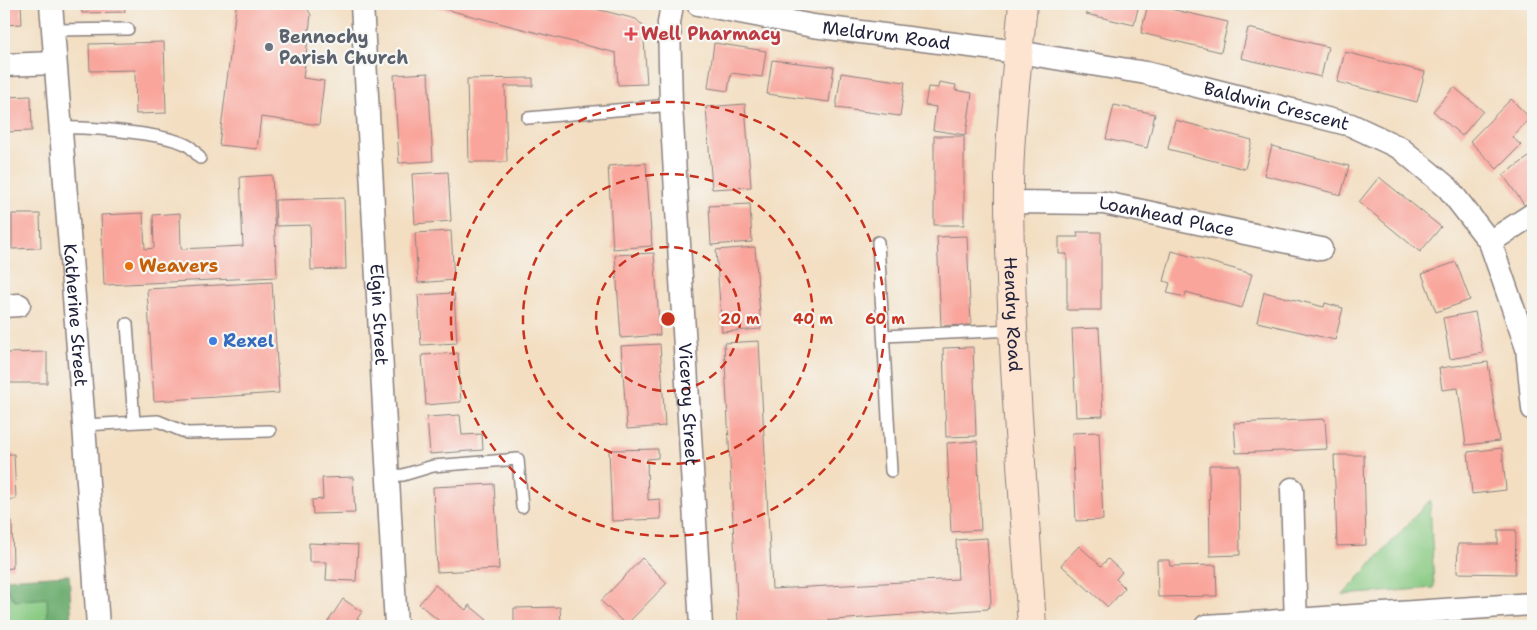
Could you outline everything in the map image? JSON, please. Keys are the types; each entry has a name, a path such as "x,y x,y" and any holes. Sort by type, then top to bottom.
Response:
{"street":[{"name":"Katherine Street","path":"51,4 98,626"},
{"name":"Elgin Street","path":"362,4 396,626"},
{"name":"Viceroy Street","path":"672,4 668,23 671,105 701,626"},
{"name":"Meldrum Road","path":"698,4 812,26 1018,52"},
{"name":"Hendry Road","path":"1023,4 1014,90 1009,202 1014,330 1032,626"},
{"name":"Baldwin Crescent","path":"1018,52 1146,73 1351,124 1400,148 1448,188 1490,242 1527,348 1533,409"},
{"path":"4,65 55,63"},
{"name":"Loanhead Place","path":"1009,202 1104,203 1321,249"},
{"path":"1490,242 1533,214"},
{"path":"1292,489 1296,623"},
{"path":"1206,626 1296,623 1533,604"}],"lane":[{"path":"53,30 128,29"},
{"path":"528,118 671,105"},
{"path":"61,128 80,127 164,137 189,146 200,158"},
{"path":"878,242 891,471"},
{"path":"127,324 134,422"},
{"path":"884,336 1014,330"},
{"path":"84,425 158,421 187,433 270,431"},
{"path":"388,476 403,475 433,466 518,459 522,507"}],"green space":[{"path":"1430,500 1434,588 1343,595"},
{"path":"69,575 72,626 48,626 47,598 15,601 4,585 4,579"},
{"path":"59,588 61,626 4,626 4,591"}],"building":[{"path":"4,4 21,4 22,24 4,25"},
{"path":"81,4 124,4 125,12 82,13"},
{"name":"Bennochy Parish Church","path":"238,4 305,4 311,15 303,78 324,81 319,125 261,117 257,149 219,145 236,7"},
{"path":"425,4 576,4 636,19 643,26 647,84 618,85 616,53"},
{"path":"1088,4 1139,4 1134,25 1086,14"},
{"path":"1148,4 1228,22 1221,52 1141,33"},
{"path":"1248,28 1328,47 1321,77 1241,58"},
{"path":"164,42 166,113 136,114 135,70 90,71 89,44"},
{"path":"714,43 766,51 762,77 731,73 728,91 708,88"},
{"path":"1345,52 1425,72 1417,102 1337,82"},
{"path":"772,60 834,67 829,102 767,94"},
{"path":"428,73 433,161 399,163 394,75"},
{"path":"841,73 905,82 900,116 836,108"},
{"path":"533,78 533,86 505,86 507,162 469,162 467,79"},
{"path":"939,82 956,85 955,90 972,93 966,135 933,130 936,107 925,105 928,87 938,88"},
{"path":"1454,87 1483,111 1462,136 1433,111"},
{"path":"31,96 32,131 4,132 4,97"},
{"path":"1511,99 1530,118 1512,137 1521,145 1497,169 1470,141"},
{"path":"745,104 751,187 712,189 706,107"},
{"path":"1114,105 1155,114 1147,148 1106,139"},
{"path":"1175,120 1252,140 1245,169 1168,149"},
{"path":"934,136 964,136 964,225 934,225"},
{"path":"1272,146 1349,166 1341,195 1264,175"},
{"path":"1529,157 1533,163 1533,200 1525,206 1503,175"},
{"path":"646,163 652,246 613,249 608,166"},
{"path":"448,172 451,221 415,224 412,174"},
{"path":"272,175 277,277 104,285 101,215 143,213 145,249 154,248 153,215 180,213 181,249 243,246 240,177"},
{"path":"1379,177 1441,227 1420,252 1359,202"},
{"path":"344,198 346,269 311,270 310,225 276,226 275,200"},
{"path":"750,204 752,242 711,245 709,206"},
{"path":"12,214 40,214 41,248 12,249"},
{"path":"451,231 454,280 418,283 415,233"},
{"path":"1077,232 1101,232 1101,310 1067,310 1067,254 1059,254 1059,237 1078,237"},
{"path":"967,236 971,325 941,326 937,237"},
{"path":"755,247 761,329 722,332 716,250"},
{"path":"1172,251 1252,274 1242,308 1186,292 1185,297 1167,293 1170,283 1164,281"},
{"path":"654,253 660,335 621,338 615,255"},
{"path":"1456,262 1470,300 1436,312 1422,274"},
{"path":"272,282 279,393 154,401 147,289"},
{"path":"1264,292 1324,307 1325,303 1343,308 1335,340 1257,322"},
{"path":"454,293 457,343 421,345 418,295"},
{"path":"1475,312 1483,353 1450,359 1443,318"},
{"path":"1099,328 1103,416 1076,417 1072,329"},
{"path":"759,341 772,589 958,579 956,540 987,538 991,602 988,609 751,626 745,626 738,621 724,343"},
{"path":"660,344 665,426 627,429 621,346"},
{"path":"973,347 976,436 946,437 943,348"},
{"path":"47,352 47,383 4,383 4,353"},
{"path":"458,353 461,402 426,405 422,355"},
{"path":"1488,362 1499,441 1466,445 1458,388 1442,390 1439,368"},
{"path":"460,415 462,435 482,434 483,450 430,454 427,417"},
{"path":"1325,419 1327,449 1236,453 1234,423"},
{"path":"1099,432 1103,520 1076,521 1072,433"},
{"path":"977,441 981,530 951,532 947,443"},
{"path":"1502,448 1506,490 1472,494 1468,452"},
{"path":"658,449 658,458 647,459 648,500 660,499 661,519 612,521 609,450"},
{"path":"4,454 14,454 16,499 4,500"},
{"path":"1334,455 1364,455 1366,545 1337,546"},
{"path":"1209,465 1239,465 1240,555 1210,556"},
{"path":"353,477 355,513 313,514 312,500 323,499 322,478"},
{"path":"494,484 499,569 437,572 433,487"},
{"path":"12,521 13,568 4,569 4,522"},
{"path":"1498,530 1516,530 1515,574 1457,573 1458,544 1498,544"},
{"path":"309,543 358,545 356,581 326,580 327,562 309,562"},
{"path":"1079,546 1101,566 1108,559 1122,572 1116,579 1125,588 1108,607 1061,565"},
{"path":"642,558 667,583 626,625 601,601"},
{"path":"1157,560 1169,560 1170,566 1216,565 1217,596 1158,597"},
{"path":"435,585 466,610 469,605 487,620 481,626 445,626 419,604"},
{"path":"343,599 362,612 357,619 363,624 362,626 325,626"},
{"path":"560,607 561,624 556,626 514,626 514,608"}],"place":[{"name":"Well Pharmacy","path":"631,34"},
{"name":"Bennochy Parish Church","path":"269,47"},
{"name":"Weavers","path":"129,266"},
{"name":"Rexel","path":"213,341"}]}
